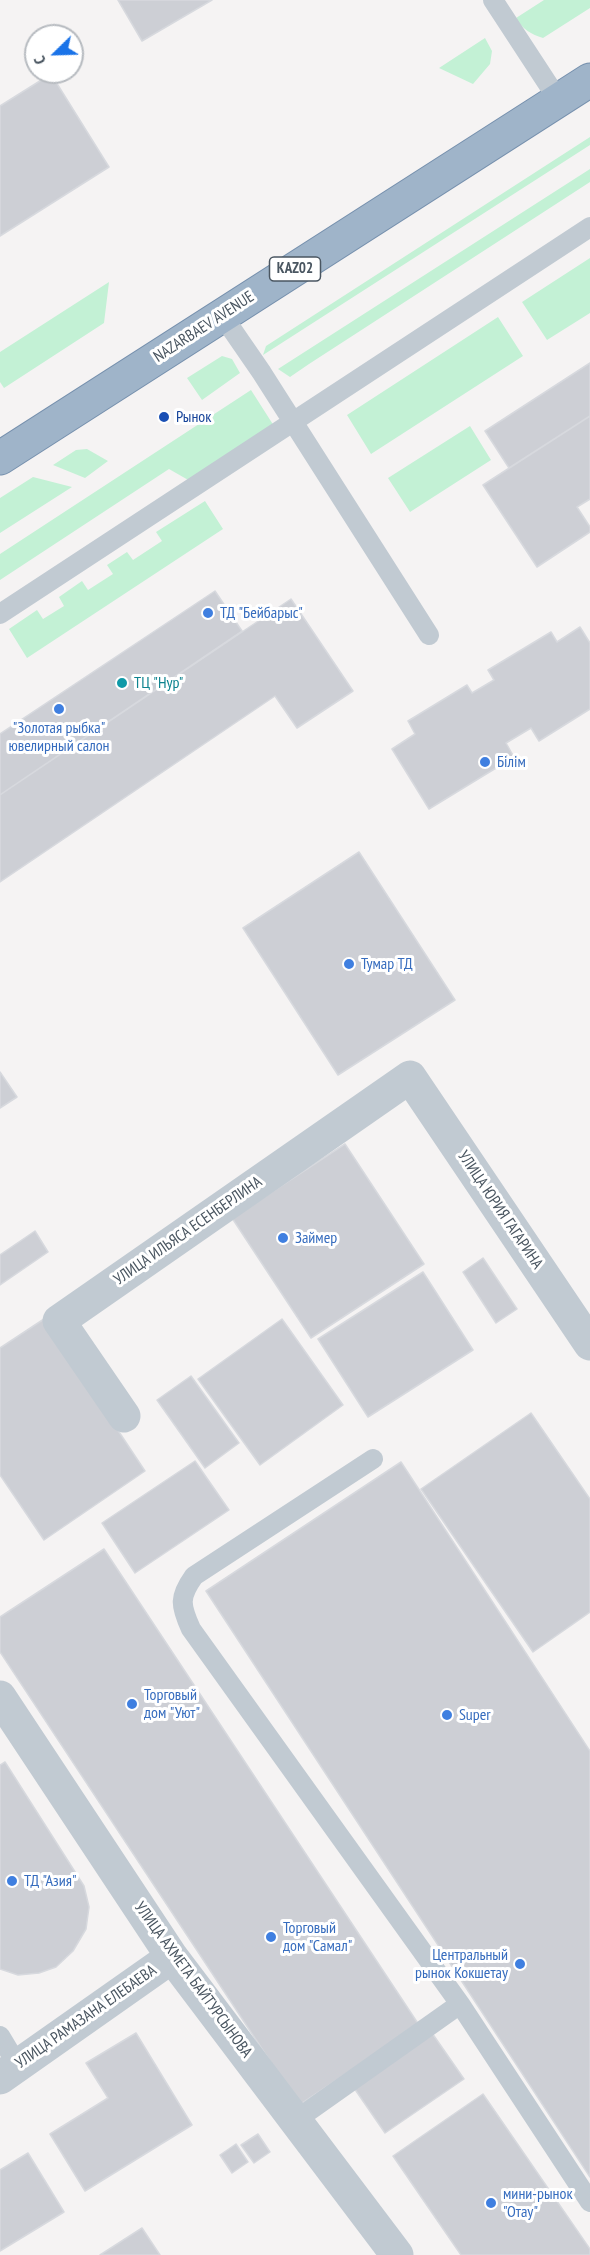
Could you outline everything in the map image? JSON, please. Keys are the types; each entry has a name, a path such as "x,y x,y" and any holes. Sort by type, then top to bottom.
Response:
{"highway":[{"name":"NAZARBAEV AVENUE","path":"0,458 590,80"}],"street":[{"name":"УЛИЦА ЮРИЯ ГАГАРИНА","path":"410,1077 590,1344"},
{"name":"УЛИЦА ИЛЬЯСА ЕСЕНБЕРЛИНА","path":"124,1416 59,1321 410,1077"},
{"name":"УЛИЦА АХМЕТА БАЙТУРСЫНОВА","path":"0,1697 172,1957 397,2255"},
{"name":"УЛИЦА РАМАЗАНА ЕЛЕБАЕВА","path":"9,2072 172,1957"}],"lane":[{"path":"493,0 559,101"},
{"path":"0,614 590,227"},
{"path":"222,315 294,422 429,635"},
{"path":"373,1459 194,1576 185,1588 181,1600 191,1629 460,2004 590,2202"},
{"path":"296,2120 460,2004"},
{"path":"0,2036 9,2072"}],"green space":[{"path":"544,0 590,0 590,8 543,38 521,26 516,18"},
{"path":"485,38 492,51 490,64 473,84 439,68"},
{"path":"590,137 590,145 263,355 266,346"},
{"path":"590,169 590,182 290,377 278,369"},
{"path":"590,258 590,313 547,340 522,302"},
{"path":"109,282 104,323 4,388 0,382 0,352"},
{"path":"498,317 523,356 371,454 347,415"},
{"path":"222,356 232,359 240,373 202,400 187,378"},
{"path":"251,390 274,426 190,481 169,469 0,580 0,554"},
{"path":"470,426 491,460 410,512 388,478"},
{"path":"87,449 108,461 85,478 53,465 76,450"},
{"path":"33,477 72,487 0,533 0,498"},
{"path":"205,501 223,529 27,658 9,629 37,610 43,619 64,606 59,597 82,581 88,590 113,574 107,565 127,552 133,560 162,541 156,532"}],"building":[{"path":"118,0 212,0 142,41"},
{"path":"35,84 57,84 109,167 0,236 0,106"},
{"path":"590,363 590,416 509,468 485,431"},
{"path":"590,416 590,499 577,507 590,527 590,532 537,567 483,485"},
{"name":"ТЦ \"Нур\"","path":"215,591 242,631 0,795 0,734"},
{"path":"291,599 353,691 297,728 275,696 0,882 0,795"},
{"path":"580,627 590,643 590,709 539,741 531,728 506,743 514,757 429,809 392,749 415,734 408,721 467,685 472,693 494,680 488,670 551,632 557,642"},
{"name":"Тумар ТД","path":"359,852 455,1000 338,1075 243,928"},
{"path":"0,1072 17,1097 0,1108"},
{"path":"345,1144 424,1264 311,1338 232,1218"},
{"path":"35,1231 48,1252 0,1285 0,1255"},
{"path":"483,1258 517,1309 496,1323 463,1272"},
{"path":"423,1272 473,1350 368,1417 318,1339"},
{"path":"44,1319 145,1471 44,1540 0,1475 0,1348"},
{"path":"282,1319 343,1405 260,1465 198,1379"},
{"path":"191,1376 239,1443 205,1468 157,1400"},
{"path":"531,1413 590,1499 590,1612 533,1652 421,1489"},
{"path":"195,1461 229,1510 135,1573 102,1523"},
{"name":"Центральный рынок Кокшетау","path":"401,1462 590,1751 590,2177 206,1591"},
{"path":"104,1549 419,2025 299,2105 0,1652 0,1617"},
{"path":"5,1762 84,1886 89,1907 86,1929 73,1951 56,1967 39,1973 18,1975 0,1969 0,1765"},
{"path":"136,2033 192,2125 85,2191 50,2134 108,2098 86,2063"},
{"path":"432,2033 464,2079 385,2133 354,2088"},
{"name":"мини-рынок \"Отау\"","path":"483,2094 590,2249 590,2255 461,2255 393,2156"},
{"path":"258,2134 270,2152 254,2163 241,2145"},
{"path":"236,2144 248,2162 232,2173 220,2155"},
{"path":"28,2153 64,2212 0,2251 0,2170"},
{"path":"142,2228 160,2255 100,2255"}],"place":[{"name":"Рынок","path":"164,417"},
{"name":"ТД \"Бейбарыс\"","path":"208,613"},
{"name":"ТЦ \"Нур\"","path":"122,683"},
{"name":"\"Золотая рыбка\" ювелирный салон","path":"59,709"},
{"name":"Білім","path":"485,762"},
{"name":"Тумар ТД","path":"349,964"},
{"name":"Займер","path":"283,1238"},
{"name":"Торговый дом \"Уют\"","path":"132,1704"},
{"name":"Super","path":"447,1715"},
{"name":"ТД \"Азия\"","path":"12,1881"},
{"name":"Торговый дом \"Самал\"","path":"271,1937"},
{"name":"Центральный рынок Кокшетау","path":"520,1964"},
{"name":"мини-рынок \"Отау\"","path":"491,2203"}]}
